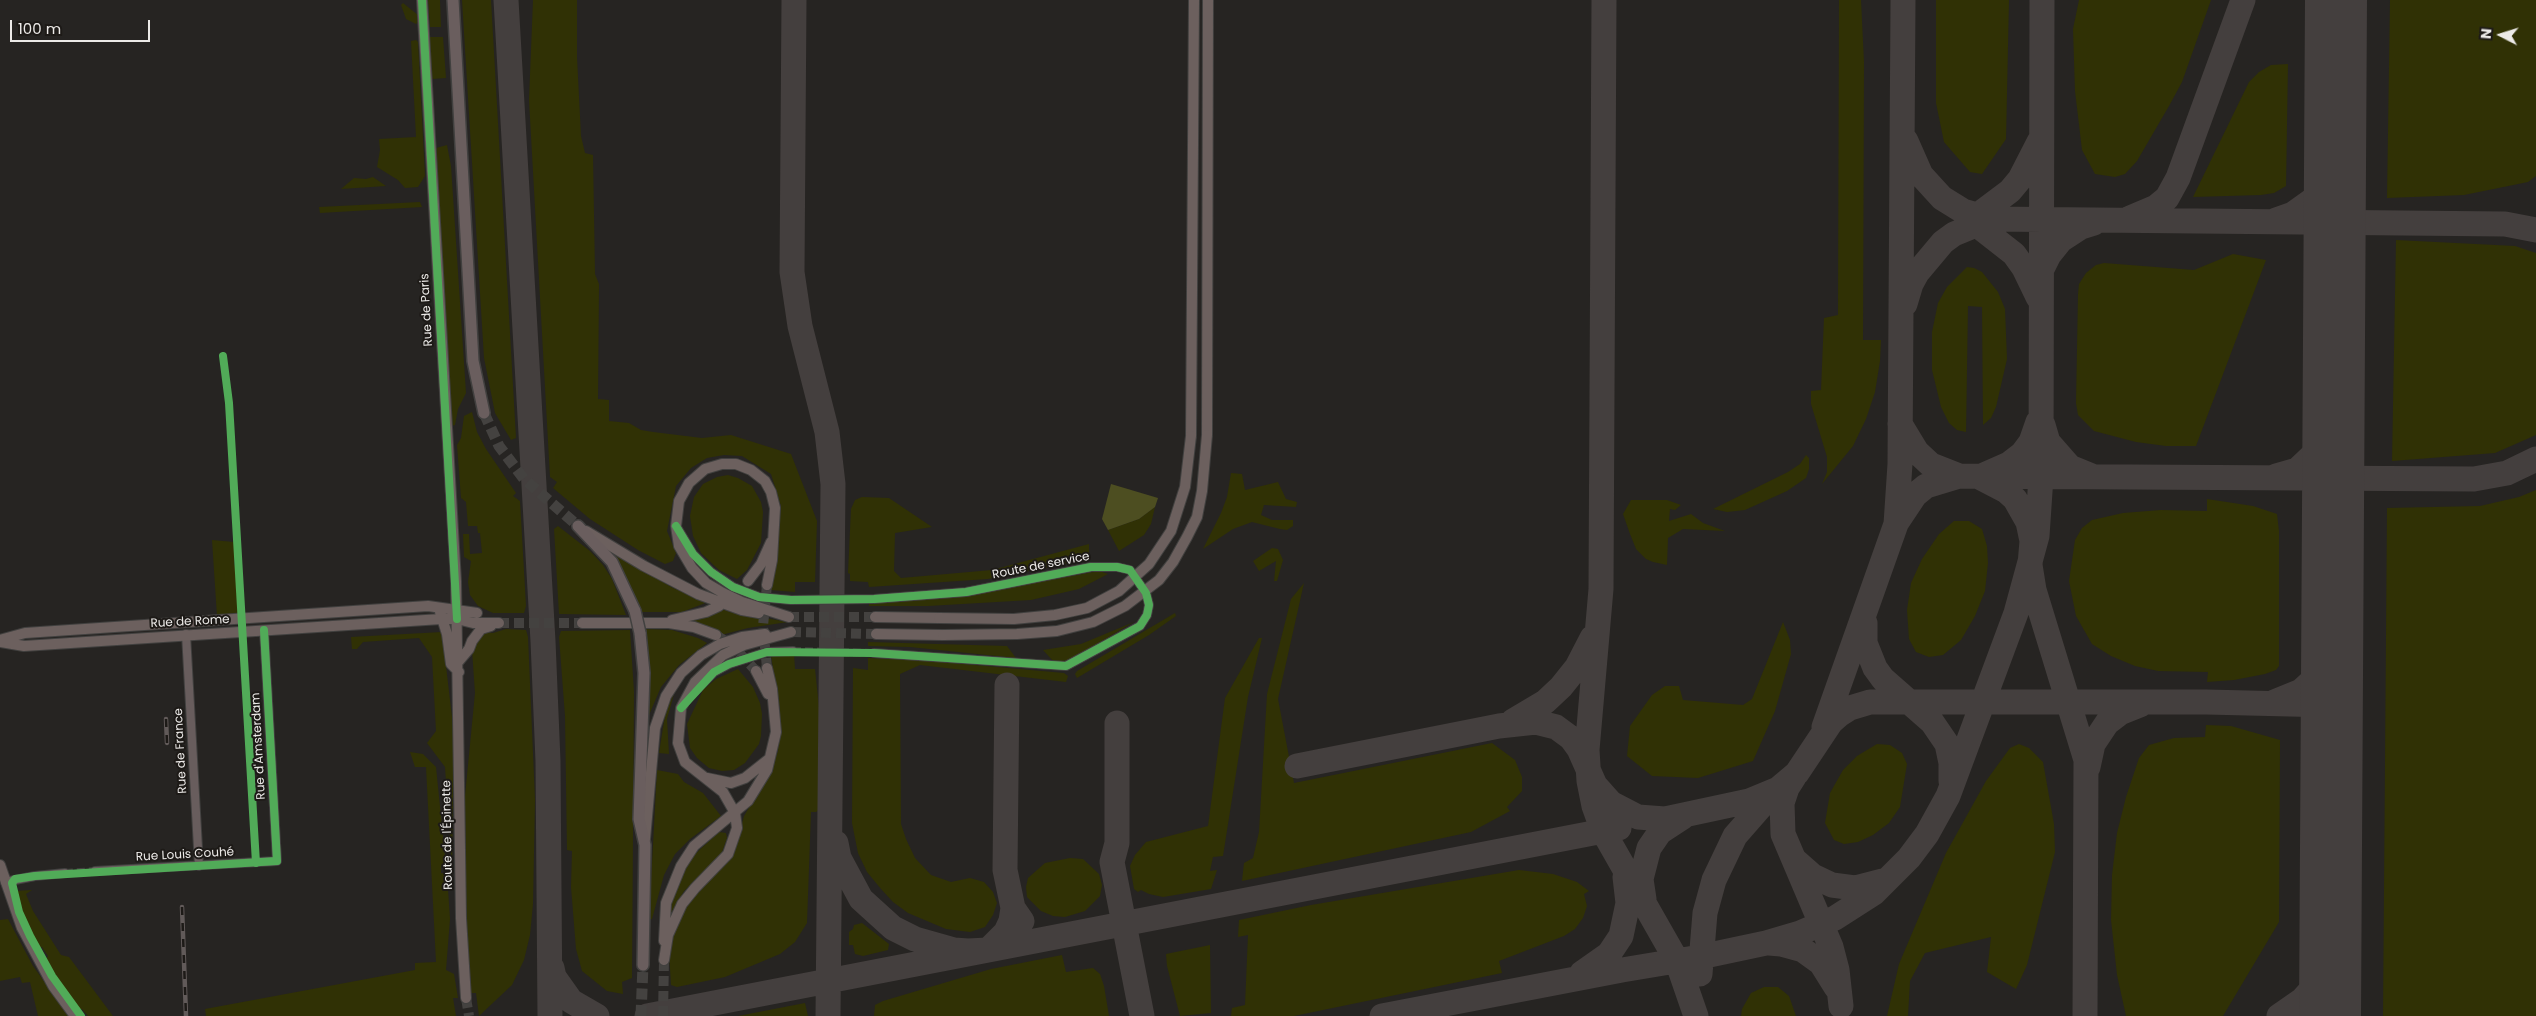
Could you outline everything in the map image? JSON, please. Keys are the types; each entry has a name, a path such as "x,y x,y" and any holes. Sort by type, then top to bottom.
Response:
{"main road":[{"name":"Rue de Paris","path":"422,0 457,614 477,613"},
{"path":"453,0 473,361 484,412"},
{"path":"875,617 1014,619 1055,615 1087,608 1119,591 1149,564 1171,531 1185,487 1191,436 1194,0"},
{"path":"876,634 1017,634 1057,631 1093,622 1125,606 1159,580 1173,562 1187,538 1197,517 1202,491 1207,435 1208,0"},
{"path":"578,526 644,566 698,594 742,610 790,617 742,602 706,583 692,568 679,546 676,526 679,501 689,483 705,469 722,464 736,464 751,470 765,481 776,508 772,560 767,585"},
{"path":"578,526 612,562 635,611 640,633 644,682 639,819 645,844"},
{"path":"748,581 761,564 770,546 774,526"},
{"name":"Rue de Paris","path":"456,581 463,599 477,613 499,623"},
{"path":"438,606 441,618"},
{"name":"Rue de Rome","path":"0,641 24,633 438,606 457,614"},
{"path":"582,623 649,622 684,619 719,606"},
{"path":"457,614 473,624 499,623"},
{"name":"Rue de Rome","path":"0,641 24,646 441,618 457,614"},
{"name":"Route de l'Épinette","path":"457,614 461,918 466,998"},
{"name":"Route de l'Épinette","path":"441,618 452,664 458,667"},
{"path":"649,622 694,627 716,636"},
{"path":"458,667 481,629 499,623"},
{"path":"642,965 645,844 654,728 666,696 681,673 701,655 720,644 742,637 791,632 744,645 723,655 695,682 681,708 678,743 684,762 723,792 736,813 737,828 728,854 682,904 668,936 664,960 663,926 666,903 681,866 694,846 736,813 767,770 776,732 767,668"},
{"path":"756,671 774,709"},
{"path":"700,776 731,782 745,778 767,761 773,749"},
{"path":"0,865 22,928 53,986 75,1016"}],"street":[{"name":"Route de service","path":"676,526 693,554 711,572 733,588 759,597 791,600 874,599 966,592 1091,567 1117,567 1130,570 1146,593 1149,605 1147,615 1140,626 1066,666 874,653"},
{"name":"Rue d'Amsterdam","path":"264,630 277,861"},
{"name":"Rue de France","path":"186,634 199,866"},
{"path":"681,708 707,678 729,664 767,652 793,651"},
{"name":"Rue Louis Couhé","path":"95,871 277,861"},
{"path":"5,882 65,873"}],"shaded area":[{"path":"428,0 440,0 441,27 430,27"},
{"path":"462,0 491,0 516,438 511,440 495,413 484,358"},
{"path":"533,0 577,0 577,57 581,136 585,153 593,155 595,274 599,284 598,399 609,400 609,421 629,423 641,430 702,438 731,435 791,454 817,521 815,582 795,582 795,592 770,590 778,543 781,506 771,474 742,456 724,455 707,458 691,468 676,486 667,531 676,553 673,561 665,564 638,550 590,519 553,488 557,482 550,477 529,100"},
{"path":"1839,0 1861,0 1864,62 1863,340 1881,340 1875,392 1866,419 1853,446 1822,484 1827,472 1827,457 1811,404 1811,391 1821,390 1824,318 1838,315"},
{"path":"1936,0 2009,0 2006,139 1982,174 1970,172 1944,142 1936,103"},
{"path":"2079,0 2211,0 2182,82 2169,106 2137,161 2125,174 2115,177 2095,174 2082,150 2075,91 2073,29"},
{"path":"2390,0 2536,0 2536,176 2528,182 2464,195 2387,198"},
{"path":"403,3 418,15 418,22 416,24 406,19 401,5"},
{"path":"429,37 443,37 446,78 432,79"},
{"path":"416,40 418,42 425,176 418,187 405,188 398,180 377,167 380,150 379,139 416,137 411,41"},
{"path":"2288,64 2286,186 2274,193 2261,195 2193,197 2249,82 2259,72 2271,65"},
{"path":"447,145 451,166 466,393 458,409 455,425 451,426 436,148"},
{"path":"373,177 386,186 341,189 354,178 366,179"},
{"path":"420,202 422,207 320,213 319,207"},
{"path":"2396,240 2515,246 2536,253 2536,435 2495,453 2392,461"},
{"path":"2233,254 2266,260 2196,446 2166,446 2136,442 2094,431 2078,415 2076,403 2078,294 2079,284 2086,273 2096,265 2104,263 2194,270"},
{"path":"1967,267 1982,272 1998,292 2005,309 2007,359 1996,407 1991,418 1983,425 1982,307 1968,306 1966,432 1957,430 1949,423 1941,407 1932,370 1932,332 1938,303 1947,287"},
{"path":"472,412 477,432 486,449 516,493 513,496 520,501 526,606 524,613 493,613 478,606 470,595 468,582 471,561 464,557 463,534 469,534 470,554 482,553 480,533 478,533 477,526 468,526 466,502 461,498 457,445 461,438 464,416"},
{"path":"1806,455 1809,458 1809,469 1806,478 1787,491 1745,510 1727,512 1713,509 1788,472 1800,464"},
{"path":"1231,473 1242,474 1245,490 1278,482 1286,499 1297,502 1296,507 1264,505 1261,515 1272,520 1293,520 1293,526 1287,530 1252,522 1233,529 1203,549 1227,497"},
{"path":"728,475 752,486 761,502 763,512 761,543 747,570 737,579 719,570 701,553 693,536 690,516 694,497 703,484 717,477"},
{"path":"1111,484 1158,498 1155,507 1139,519 1108,530 1102,519"},
{"path":"2536,490 2536,1016 2383,1016 2387,508 2480,506 2519,497"},
{"path":"862,497 889,498 932,527 895,533 894,571 901,578 992,570 1089,544 1089,552 1085,560 988,579 869,587 868,582 850,581 850,574 848,573 851,509 855,500"},
{"path":"2207,499 2253,506 2277,514 2279,531 2279,666 2276,670 2234,680 2207,682 2208,672 2158,671 2135,666 2111,656 2092,644 2076,616 2069,581 2075,540 2082,528 2092,520 2123,513 2161,510 2207,511"},
{"path":"1631,500 1667,500 1681,505 1675,510 1670,509 1669,521 1691,514 1703,523 1725,531 1683,529 1668,538 1667,565 1653,562 1646,559 1636,549 1630,534 1623,514"},
{"path":"1155,507 1151,524 1144,535 1119,551 1108,530 1139,519"},
{"path":"1954,521 1969,521 1982,529 1987,546 1988,563 1985,591 1975,616 1961,640 1943,655 1929,657 1916,652 1909,639 1907,610 1911,583 1922,559 1939,534"},
{"path":"558,526 590,551 603,565 612,579 626,615 559,614 554,529"},
{"path":"212,540 234,542 234,565 237,566 239,615 217,616"},
{"path":"1272,548 1278,549 1283,560 1277,581 1274,581 1276,561 1259,571 1253,561"},
{"path":"609,550 673,588 708,602 682,612 641,612"},
{"path":"1099,571 1108,574 1079,589 1031,600 928,606 869,606 869,602 954,597"},
{"path":"1304,583 1278,699 1294,783 1492,743 1515,760 1522,777 1522,791 1507,807 1510,811 1471,832 1242,881 1244,863 1253,858 1259,832 1267,694 1291,599"},
{"path":"722,609 788,622 748,628 721,635 693,624 692,621"},
{"path":"1175,613 1176,616 1149,635 1077,678 1075,674 1077,671"},
{"path":"1134,622 1070,660 1054,662 1043,650 1081,644"},
{"path":"1783,622 1790,640 1791,654 1775,711 1753,761 1698,778 1652,776 1627,756 1630,726 1652,695 1665,686 1679,686 1683,700 1743,705 1752,699"},
{"path":"506,629 526,630 528,637 535,800 533,904 530,935 524,960 512,985 479,1016 476,993 471,993 471,978 467,969 465,796 475,693 472,650 476,641 484,632 493,633"},
{"path":"644,629 672,630 698,638 707,643 679,665 661,687 647,716"},
{"path":"630,630 634,692 632,978 622,982 623,994 607,991 582,971 576,949 571,887 572,851 567,850 565,716 559,637 561,631"},
{"path":"442,632 454,734 452,869 445,767 427,743 436,731 432,657 419,638 363,642 357,649 352,649 351,637"},
{"path":"1259,638 1262,638 1248,697 1223,856 1213,857 1210,871 1217,870 1211,889 1163,897 1141,890 1138,892 1134,889 1130,866 1135,855 1146,842 1208,826 1225,698"},
{"path":"868,642 1007,646 1016,658 910,647 868,646"},
{"path":"794,654 795,669 815,669 829,802 816,812 811,812 807,923 795,942 780,954 725,977 677,987 671,985 669,952 675,927 688,902 734,854 744,816 771,771 778,751 780,709 771,656"},
{"path":"868,658 919,660 1064,673 1068,676 1066,682 920,665 900,674 901,824 906,839 915,858 931,875 951,882 970,878 984,882 993,892 997,903 993,915 985,927 970,932 946,929 908,913 893,902 881,889 867,872 858,853 852,823 853,668 868,670"},
{"path":"738,669 753,687 760,703 762,714 761,736 759,744 745,763 734,770 722,771 709,768 697,758 690,748 687,724 703,690 716,679"},
{"path":"674,694 667,719 669,754 659,753 666,709"},
{"path":"2206,725 2231,726 2280,740 2279,922 2223,1016 2126,1016 2117,975 2111,920 2112,875 2117,833 2126,797 2139,758 2149,745 2174,738 2205,737"},
{"path":"1877,744 1890,745 1902,753 1907,764 1900,807 1889,823 1873,835 1858,842 1844,844 1834,840 1825,823 1830,793 1843,770 1857,756"},
{"path":"2019,744 2029,748 2043,762 2054,824 2055,852 2027,965 2016,989 1987,972 1991,937 1925,953 1910,981 1908,1016 1887,1016 1899,964 1946,853 1986,781 2010,748"},
{"path":"410,752 423,754 436,767 446,866 441,866 441,873 447,874 450,919 446,970 454,974 458,998 453,998 456,1016 206,1016 205,1009 415,970 415,963 436,962 426,767 415,767"},
{"path":"657,770 678,774 684,782 703,793 721,816 690,839 675,854 664,875 652,919 649,920"},
{"path":"719,832 726,833 727,838 721,855 684,891 668,918 669,907 683,869 694,855"},
{"path":"1070,858 1083,859 1099,874 1102,885 1100,896 1085,911 1065,917 1053,916 1041,911 1027,897 1026,887 1028,878 1045,863"},
{"path":"1519,870 1553,874 1577,882 1589,891 1584,894 1587,906 1583,918 1575,929 1564,936 1499,961 1502,973 1294,1016 1231,1016 1232,1008 1245,1005 1248,935 1238,937 1239,920 1311,905"},
{"path":"32,890 26,894 33,911 61,955 69,957 113,1016 88,1016 82,1009 79,1009 59,981 46,959 48,956 42,947 39,947 27,924 15,893 15,891"},
{"path":"8,919 33,966 69,1016 38,1016 30,982 22,983 20,977 0,981 0,920"},
{"path":"862,923 889,944 888,950 863,956 855,954 853,945 849,945 849,932 853,929 854,925"},
{"path":"1210,945 1211,1013 1180,1016 1167,966 1166,954"},
{"path":"1062,955 1066,972 1093,968 1100,974 1109,1016 874,1016 875,1005 883,1001 991,969"},
{"path":"1764,987 1778,987 1789,996 1796,1016 1741,1016 1742,1009 1751,993"},
{"path":"805,1003 808,1016 738,1016"}],"taxiway":[{"path":"506,0 543,641 548,761 550,1016"},
{"path":"794,0 792,272 800,326 827,432 833,484 828,1016"},
{"path":"1604,0 1601,589 1587,750 1589,781 1594,806 1603,831 1677,961 1696,1016"},
{"path":"1824,727 1896,524 1900,464 1903,0"},
{"path":"1382,1016 1700,957 1766,943 1800,933 1835,918 1874,893 1909,858 1927,834 1948,796 2016,613 2037,536 2041,477 2042,0"},
{"path":"2130,218 2156,207 2167,198 2178,178 2243,0"},
{"path":"2276,220 2293,214 2314,199 2325,179 2335,139"},
{"path":"1906,141 1921,175 1942,198 1963,211 1991,219 2505,224 2536,230"},
{"path":"1970,221 2010,191 2020,179 2039,142"},
{"path":"1968,218 2014,254 2024,268 2038,297"},
{"path":"1905,304 1911,284 1917,273 1943,242 1954,234 1976,225 1997,221"},
{"path":"2041,271 2049,255 2061,240 2081,227 2094,223"},
{"path":"2276,476 2297,470 2315,453 2324,438 2334,405"},
{"path":"1984,475 2009,464 2022,454 2031,442 2038,422"},
{"path":"1900,424 1917,452 1931,465 1959,476"},
{"path":"2043,425 2048,442 2070,467 2092,476"},
{"path":"1897,522 1915,495 1926,486 1959,476 2474,479 2507,473 2536,459"},
{"path":"1981,478 2006,491 2015,499 2028,522 2032,541 2030,565 2034,590 2086,760 2085,1016"},
{"path":"1865,623 1865,643 1875,668 1883,679 1932,722 1947,744 1951,763 1951,781"},
{"path":"2274,702 2301,691 2312,681 2323,661 2332,633"},
{"path":"1513,721 1545,702 1561,687 1577,667 1592,638"},
{"path":"1007,685 1005,870 1013,908 1022,921"},
{"path":"1297,766 1499,726 1536,722 1556,727 1571,738 1579,749 1595,785 1611,803 1638,817 1665,819 1749,801 1778,789 1797,773 1831,722 1850,708 1870,702 2206,702 2332,705"},
{"path":"2088,767 2093,744 2107,723 2120,713 2140,705"},
{"path":"1117,723 1117,843 1112,862 1142,1016"},
{"path":"1794,777 1787,788 1782,803 1783,834 1831,947 1837,970 1841,1006"},
{"path":"1700,974 1705,913 1714,880 1735,836 1770,796"},
{"path":"1644,899 1641,879 1649,848 1660,832 1683,817"},
{"path":"647,1016 1619,828"},
{"path":"836,843 839,858 861,899 893,928 915,939 954,950 988,950 1006,932 1011,921 1013,908"},
{"path":"1796,861 1813,876 1832,885 1855,888 1882,881"},
{"path":"1582,973 1609,954 1621,936 1628,903 1625,877"},
{"path":"2279,1016 2302,1000 2320,980 2326,967 2331,939"},
{"path":"1769,943 1803,950 1821,963 1836,987"},
{"path":"552,968 554,977 571,1001 597,1016"}],"runway":[{"path":"2330,1016 2336,0"}],"tunnel":[{"path":"484,413 499,446 524,479 578,526"},
{"path":"767,585 763,626 767,668"},
{"path":"789,617 875,617"},
{"path":"499,623 582,623"},
{"path":"791,632 876,634"},
{"path":"716,635 733,646 756,671"},
{"path":"793,651 874,653"},
{"path":"65,873 95,871"},
{"path":"663,1016 664,960"},
{"path":"641,1016 643,965"},
{"path":"466,998 469,1016"}],"railway":[{"path":"166,719 167,743"},
{"path":"182,907 186,1016"}],"cycle path":[{"path":"422,0 457,619"},
{"path":"223,356 229,403 256,863"},
{"path":"676,526 693,554 711,572 733,587 759,597 791,600 874,599 966,592 1091,567 1117,567 1130,570 1146,593 1149,605 1147,615 1140,626 1066,666 874,653 767,652 729,664 714,672 681,708"},
{"path":"81,1016 52,976 30,936 19,912 12,883 15,879 35,876 277,861 264,630"}]}
